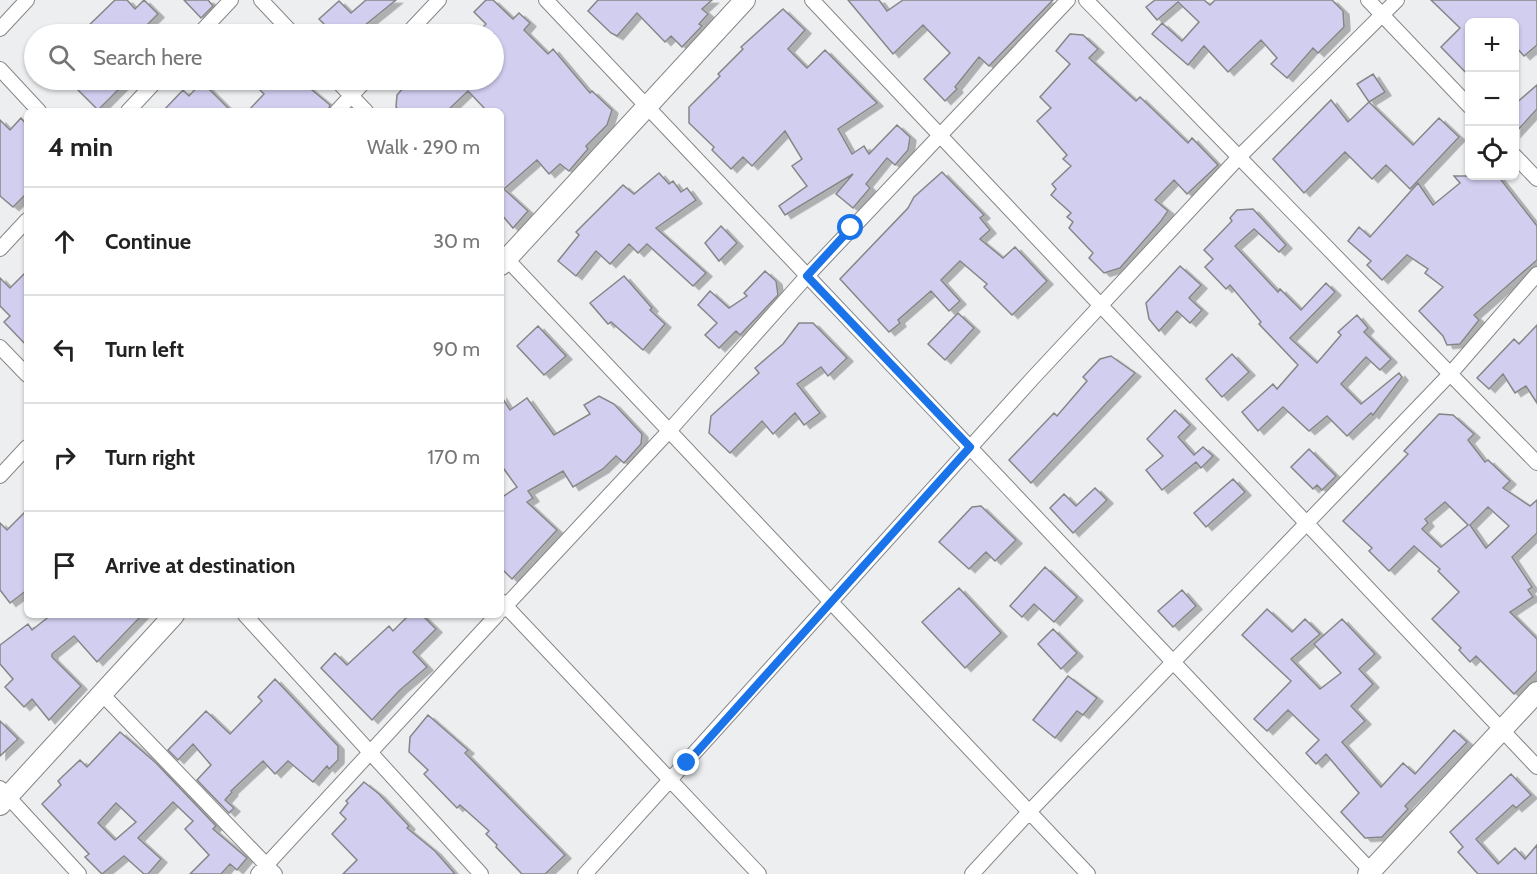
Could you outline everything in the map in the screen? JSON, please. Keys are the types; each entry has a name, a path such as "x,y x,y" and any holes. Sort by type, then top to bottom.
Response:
{"street":[{"path":"0,29 27,0"},
{"path":"208,24 231,0"},
{"path":"261,0 284,24"},
{"path":"416,24 439,0"},
{"path":"546,0 1371,873 1537,692"},
{"path":"504,258 745,0"},
{"path":"812,0 1537,767"},
{"path":"504,605 669,431 807,276 939,134 1068,0"},
{"path":"1086,0 1537,463"},
{"path":"1368,0 1465,102"},
{"path":"585,874 970,447 1240,156 1397,0"},
{"path":"0,69 36,108"},
{"path":"131,108 148,90"},
{"path":"346,90 363,108"},
{"path":"340,108 356,90"},
{"path":"1519,159 1537,179"},
{"path":"0,249 24,223"},
{"path":"504,260 1088,874"},
{"path":"972,874 1451,373 1537,274"},
{"path":"0,347 24,372"},
{"path":"0,476 24,450"},
{"path":"504,611 759,874"},
{"path":"79,874 3,796 102,694 171,618"},
{"path":"247,618 481,874"},
{"path":"102,694 267,871 492,618"}],"building":[{"path":"115,0 127,0 135,9 144,0 158,14 148,24 90,24"},
{"path":"184,0 208,0 213,6 201,18"},
{"path":"366,0 396,0 366,24 324,24 319,19 339,1 351,13"},
{"path":"486,0 493,0 513,19 519,13 530,23 524,30 548,54 553,49 590,93 592,91 612,110 607,125 586,146 588,149 569,171 560,164 549,174 537,160 504,189 504,108 484,108 468,91 450,108 396,107 397,95 401,90 504,90 504,24 486,24 474,12"},
{"path":"598,0 712,0 702,9 708,14 699,24 702,26 682,47 671,36 665,42 637,13 617,36 611,33 588,11"},
{"path":"848,0 879,0 887,11 903,0 1053,0 989,66 979,57 955,87 957,89 945,101 924,79 950,53 923,25 893,54"},
{"path":"1155,0 1204,0 1210,5 1215,0 1332,0 1343,11 1344,27 1318,53 1313,48 1287,78 1271,64 1277,58 1261,40 1228,72 1204,46 1188,65 1152,34 1162,23 1182,41 1199,22 1178,2 1157,20 1146,7"},
{"path":"1431,0 1537,0 1537,45 1524,56 1519,50 1519,18 1465,18 1465,72 1441,47 1460,28"},
{"path":"783,9 805,30 788,49 807,68 825,50 877,103 838,129 852,154 864,146 869,154 897,125 910,137 908,150 895,165 887,158 866,184 870,188 853,208 836,194 853,174 785,215 779,206 807,186 792,166 802,159 785,131 752,166 743,157 731,169 712,150 714,147 689,123 689,107 720,76 718,74 743,49 741,47"},
{"path":"1070,34 1083,35 1098,49 1089,58 1136,101 1140,97 1188,143 1192,138 1218,165 1187,194 1174,180 1155,200 1168,211 1161,221 1120,268 1104,273 1089,258 1093,253 1069,228 1073,222 1067,217 1071,213 1051,195 1056,189 1052,184 1071,166 1063,159 1067,155 1037,121 1051,108 1040,97 1070,64 1056,51"},
{"path":"1373,74 1385,92 1369,102 1357,84"},
{"path":"1537,85 1537,109 1519,129 1519,126 1519,101"},
{"path":"78,90 118,90 100,108 96,108"},
{"path":"183,90 189,96 195,90 210,90 228,108 166,108"},
{"path":"260,90 312,90 330,105 329,108 251,108 264,94"},
{"path":"1331,100 1348,122 1369,102 1413,145 1439,118 1459,137 1410,189 1386,165 1372,179 1345,152 1304,193 1273,159"},
{"path":"21,118 24,122 24,196 13,207 0,196 0,120 10,130"},
{"path":"942,172 984,215 980,218 990,230 980,239 1003,258 1015,247 1047,281 1012,315 984,287 987,284 960,261 941,280 960,301 949,311 931,291 898,320 900,323 889,332 840,279 908,208 914,197"},
{"path":"659,173 669,184 673,181 681,192 687,188 696,200 656,228 706,273 693,286 647,244 638,253 629,244 610,264 596,251 576,276 558,261 579,235 576,232 623,185 634,194"},
{"path":"1454,176 1465,176 1465,180 1501,180 1537,226 1537,260 1474,315 1479,320 1460,344 1447,345 1443,336 1419,311 1443,287 1425,273 1428,269 1407,255 1382,280 1367,265 1371,261 1348,241 1359,227 1370,237 1418,183 1433,205 1460,183"},
{"path":"504,189 528,211 513,228 504,218"},
{"path":"1253,209 1286,245 1279,252 1254,229 1235,246 1278,292 1280,289 1301,310 1326,283 1335,292 1290,338 1317,363 1341,335 1338,332 1357,315 1368,328 1364,332 1391,359 1380,370 1366,357 1341,384 1361,404 1399,373 1402,377 1373,415 1371,413 1347,436 1327,416 1309,431 1283,407 1258,431 1242,412 1273,384 1277,389 1298,365 1259,324 1261,322 1230,285 1226,289 1205,267 1213,259 1204,250 1232,221 1230,218 1237,210"},
{"path":"721,226 737,243 719,261 705,243"},
{"path":"1180,266 1201,285 1189,298 1202,310 1190,323 1177,311 1159,331 1149,319 1146,303"},
{"path":"765,271 776,281 778,295 740,335 736,331 719,348 705,335 717,323 698,305 710,291 729,308 747,296 744,293"},
{"path":"24,274 24,343 4,322 10,316 0,306 0,278 10,288"},
{"path":"624,276 652,308 650,310 665,324 643,350 611,322 608,324 590,303"},
{"path":"958,313 974,328 945,360 928,344"},
{"path":"799,323 813,323 847,358 828,376 821,367 797,384 820,413 804,425 795,413 773,434 762,421 730,453 709,433 711,416 759,373 755,368 783,344"},
{"path":"1537,325 1537,403 1526,386 1515,393 1503,374 1489,389 1477,378 1514,339 1519,344"},
{"path":"538,326 566,356 544,375 517,346"},
{"path":"1232,354 1249,372 1222,397 1206,379"},
{"path":"1111,356 1135,373 1031,483 1009,460 1054,413 1057,416 1087,381 1083,377 1100,359"},
{"path":"599,396 614,404 642,434 641,444 624,463 616,456 603,469 573,487 563,471 528,491 533,498 527,502 557,530 512,579 504,571 504,496 517,487 504,469 504,401 510,410 527,398 554,435 590,414 584,405"},
{"path":"1175,410 1190,425 1178,437 1194,455 1203,447 1213,456 1201,468 1196,462 1162,490 1146,470 1163,456 1147,439"},
{"path":"1439,414 1453,415 1474,434 1468,440 1485,462 1488,460 1510,481 1503,488 1530,506 1537,500 1537,533 1512,557 1532,587 1528,590 1533,597 1510,612 1537,639 1537,671 1514,694 1476,656 1470,662 1459,650 1461,648 1432,619 1459,592 1438,571 1440,569 1414,546 1389,571 1369,551 1372,548 1343,521 1408,454 1404,451","holes":["1445,502 1468,525 1441,547 1422,529 1428,523 1425,519","1488,507 1509,526 1486,548 1470,525"]},
{"path":"1309,449 1336,476 1322,490 1317,485 1313,489 1291,467"},
{"path":"1233,479 1245,492 1206,527 1194,513"},
{"path":"1095,488 1107,500 1073,533 1050,508 1064,494 1076,506"},
{"path":"981,506 1016,540 995,561 986,552 969,569 939,542 972,507"},
{"path":"24,513 24,592 10,603 0,590 0,523 7,530"},
{"path":"1045,567 1077,597 1054,622 1034,604 1022,617 1010,606"},
{"path":"959,588 1001,633 965,668 922,622"},
{"path":"1182,590 1196,606 1173,627 1158,611"},
{"path":"1267,609 1292,632 1305,619 1320,634 1291,659 1320,689 1341,673 1314,644 1342,619 1375,654 1359,669 1373,684 1351,706 1365,721 1342,742 1381,787 1403,763 1415,774 1454,730 1467,742 1405,806 1408,809 1382,837 1365,838 1341,812 1359,793 1326,754 1316,764 1306,753 1319,740 1288,710 1267,731 1254,719 1291,681 1242,635"},
{"path":"47,618 139,618 97,662 74,636 52,654 52,657 81,686 49,720 32,699 24,707 5,687 13,679 0,664 0,645 28,624 32,630"},
{"path":"406,618 425,618 436,629 413,652 427,667 400,690 372,720 321,668 335,653 347,665 389,626 393,631"},
{"path":"1053,629 1077,653 1061,669 1038,644"},
{"path":"1068,676 1097,698 1083,715 1077,711 1055,738 1033,720"},
{"path":"275,679 338,746 338,760 329,769 327,766 313,782 288,761 275,774 263,761 231,791 225,800 234,808 229,813 197,780 211,765 193,744 178,760 168,750 206,711 230,734 262,701 258,697"},
{"path":"428,715 468,750 465,753 565,855 545,874 522,874 486,834 489,831 460,805 457,808 424,774 428,770 409,752 410,737"},
{"path":"0,721 18,739 0,756"},
{"path":"120,732 156,763 216,826 213,829 247,858 237,870 230,864 221,874 190,874 209,855 185,829 193,821 173,802 138,838 161,859 148,874 144,874 124,856 102,874 85,857 89,854 42,804 61,785 58,781 80,760 87,767","holes":["116,803 136,822 115,840 98,823"]},
{"path":"1511,774 1531,795 1516,808 1513,805 1476,839 1498,864 1515,848 1525,859 1537,845 1537,874 1478,874 1458,852 1463,847 1450,832"},
{"path":"364,782 379,794 409,826 407,828 435,851 455,874 343,874 357,860 332,834 346,819 340,813 348,803 346,801"}],"route":[{"path":"687,763 970,447 807,276 851,228"}]}
